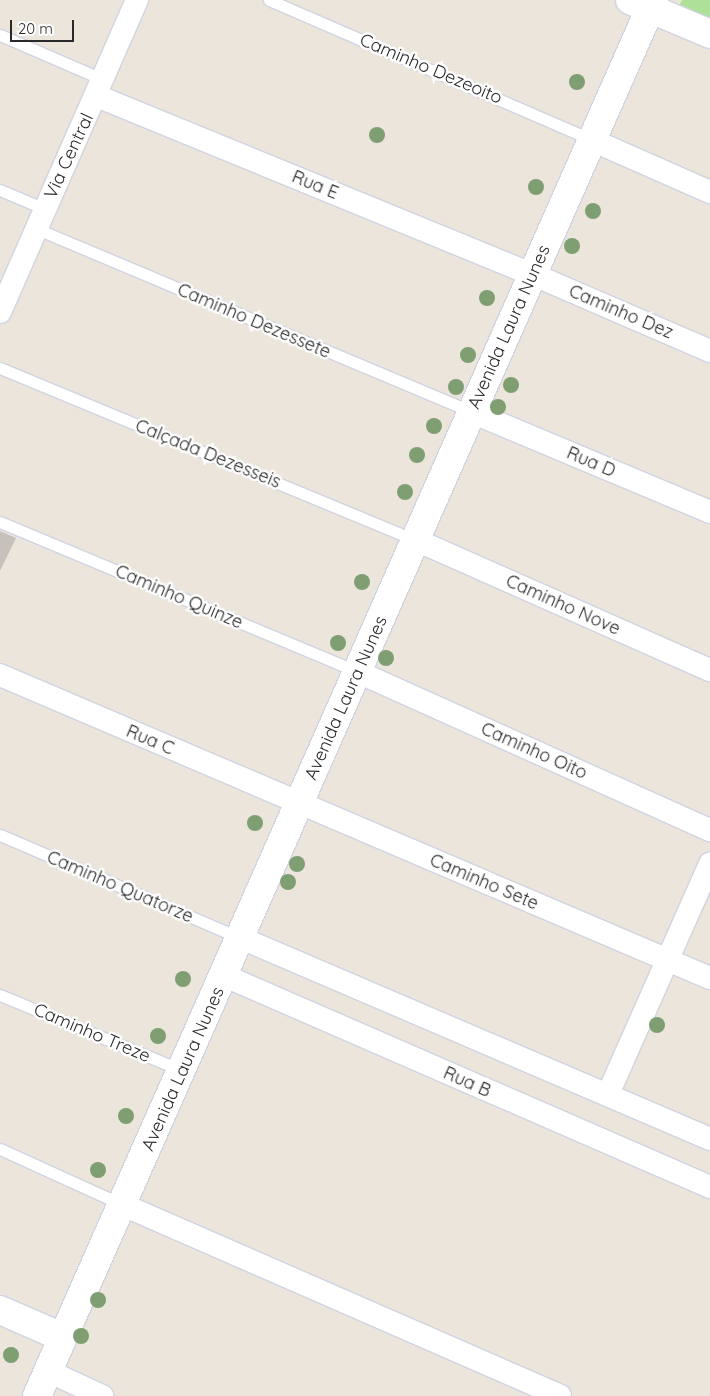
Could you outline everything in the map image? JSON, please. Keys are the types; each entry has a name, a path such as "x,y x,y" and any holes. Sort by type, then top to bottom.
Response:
{"street":[{"name":"Via Central","path":"0,312 101,88 137,0"},
{"name":"Avenida Laura Nunes","path":"37,1396 121,1204 225,976 592,140 645,3"},
{"path":"645,3 710,34"},
{"name":"Rua E","path":"101,88 532,274"},
{"path":"592,140 710,192"},
{"name":"Caminho Dez","path":"532,274 710,351"},
{"name":"Rua D","path":"472,412 710,512"},
{"name":"Caminho Nove","path":"416,540 710,670"},
{"name":"Caminho Oito","path":"358,672 710,830"},
{"name":"Rua C","path":"0,675 299,804"},
{"name":"Caminho Sete","path":"299,804 710,978"},
{"path":"608,1094 670,960 710,864"},
{"path":"241,938 710,1138"},
{"name":"Rua B","path":"225,976 710,1187"},
{"path":"121,1204 560,1396"},
{"path":"0,1310 62,1338"},
{"path":"48,1371 102,1396"}],"lane":[{"name":"Caminho Dezeoito","path":"269,0 592,140"},
{"path":"0,35 101,88"},
{"name":"Caminho Dezessete","path":"0,190 41,219 472,412"},
{"name":"Calçada Dezesseis","path":"0,368 416,540"},
{"name":"Caminho Quinze","path":"0,522 358,672"},
{"name":"Caminho Quatorze","path":"0,835 241,938"},
{"name":"Caminho Treze","path":"0,995 183,1071"},
{"path":"0,1149 121,1204"}],"green space":[{"path":"682,0 710,0 710,27 676,12"}],"building":[{"path":"0,531 16,538 0,571"}]}
